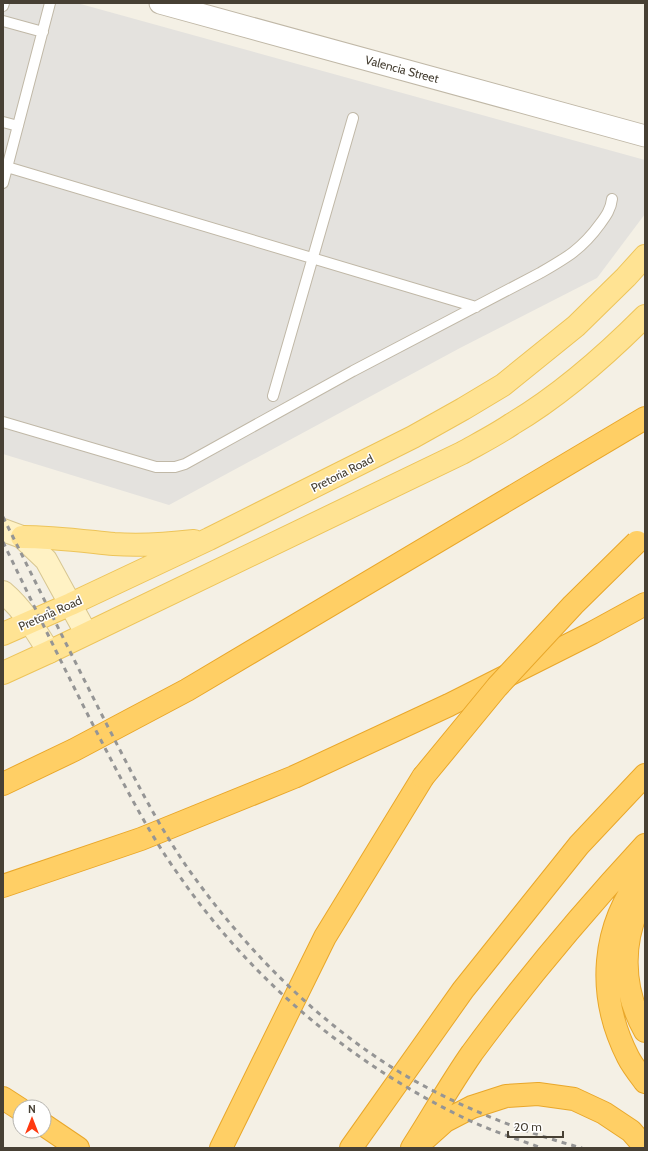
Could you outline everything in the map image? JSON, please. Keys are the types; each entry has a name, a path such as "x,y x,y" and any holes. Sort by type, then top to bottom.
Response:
{"highway":[{"path":"3,784 74,750 186,690 645,418"},
{"path":"216,1147 238,1113 325,937 423,777 497,687 573,605 641,538"},
{"path":"3,886 141,838 294,777 449,706 592,633 645,604"},
{"path":"351,1148 463,990 579,845 645,775"},
{"path":"413,1148 481,1042 540,967 613,880 645,845"},
{"path":"645,871 629,894 618,917 611,939 608,959 610,1008 616,1031 628,1058 645,1082"},
{"path":"645,895 638,907 632,925 626,959 626,975 634,1009 645,1031"},
{"path":"413,1148 445,1121 472,1107 506,1096 538,1094 574,1099 604,1112 631,1131 645,1147"},
{"path":"3,1098 12,1104"},
{"path":"52,1130 78,1148"}],"main road":[{"name":"Pretoria Road","path":"3,634 71,604 209,539 413,437 503,385 576,326 626,277 645,256"},
{"path":"3,673 462,453 513,424 553,396 593,364 645,316"},
{"path":"12,533 115,544 144,545 209,539"},
{"path":"12,533 46,560 86,633"},
{"path":"3,592 13,601 30,622 49,652"}],"street":[{"name":"Valencia Street","path":"160,3 645,136"}],"lane":[{"path":"3,183 5,167 18,126 50,3"},
{"path":"3,20 43,32"},
{"path":"273,396 353,118"},
{"path":"3,122 18,126"},
{"path":"5,167 476,307"},
{"path":"3,422 156,467 175,467 194,460 353,371 568,257 582,246 592,235 612,206 612,199"}],"shaded area":[{"path":"3,3 77,3 645,160 645,214 597,278 460,348 169,505 3,454"}],"railway":[{"path":"3,517 107,725 156,817 177,853 189,870 234,928 259,956 284,982 340,1031 401,1073 466,1107 512,1126 582,1148"},
{"path":"3,542 114,766 140,813 178,874 206,912 236,948 269,982 303,1013 378,1069 418,1094 470,1121 542,1148"}]}
